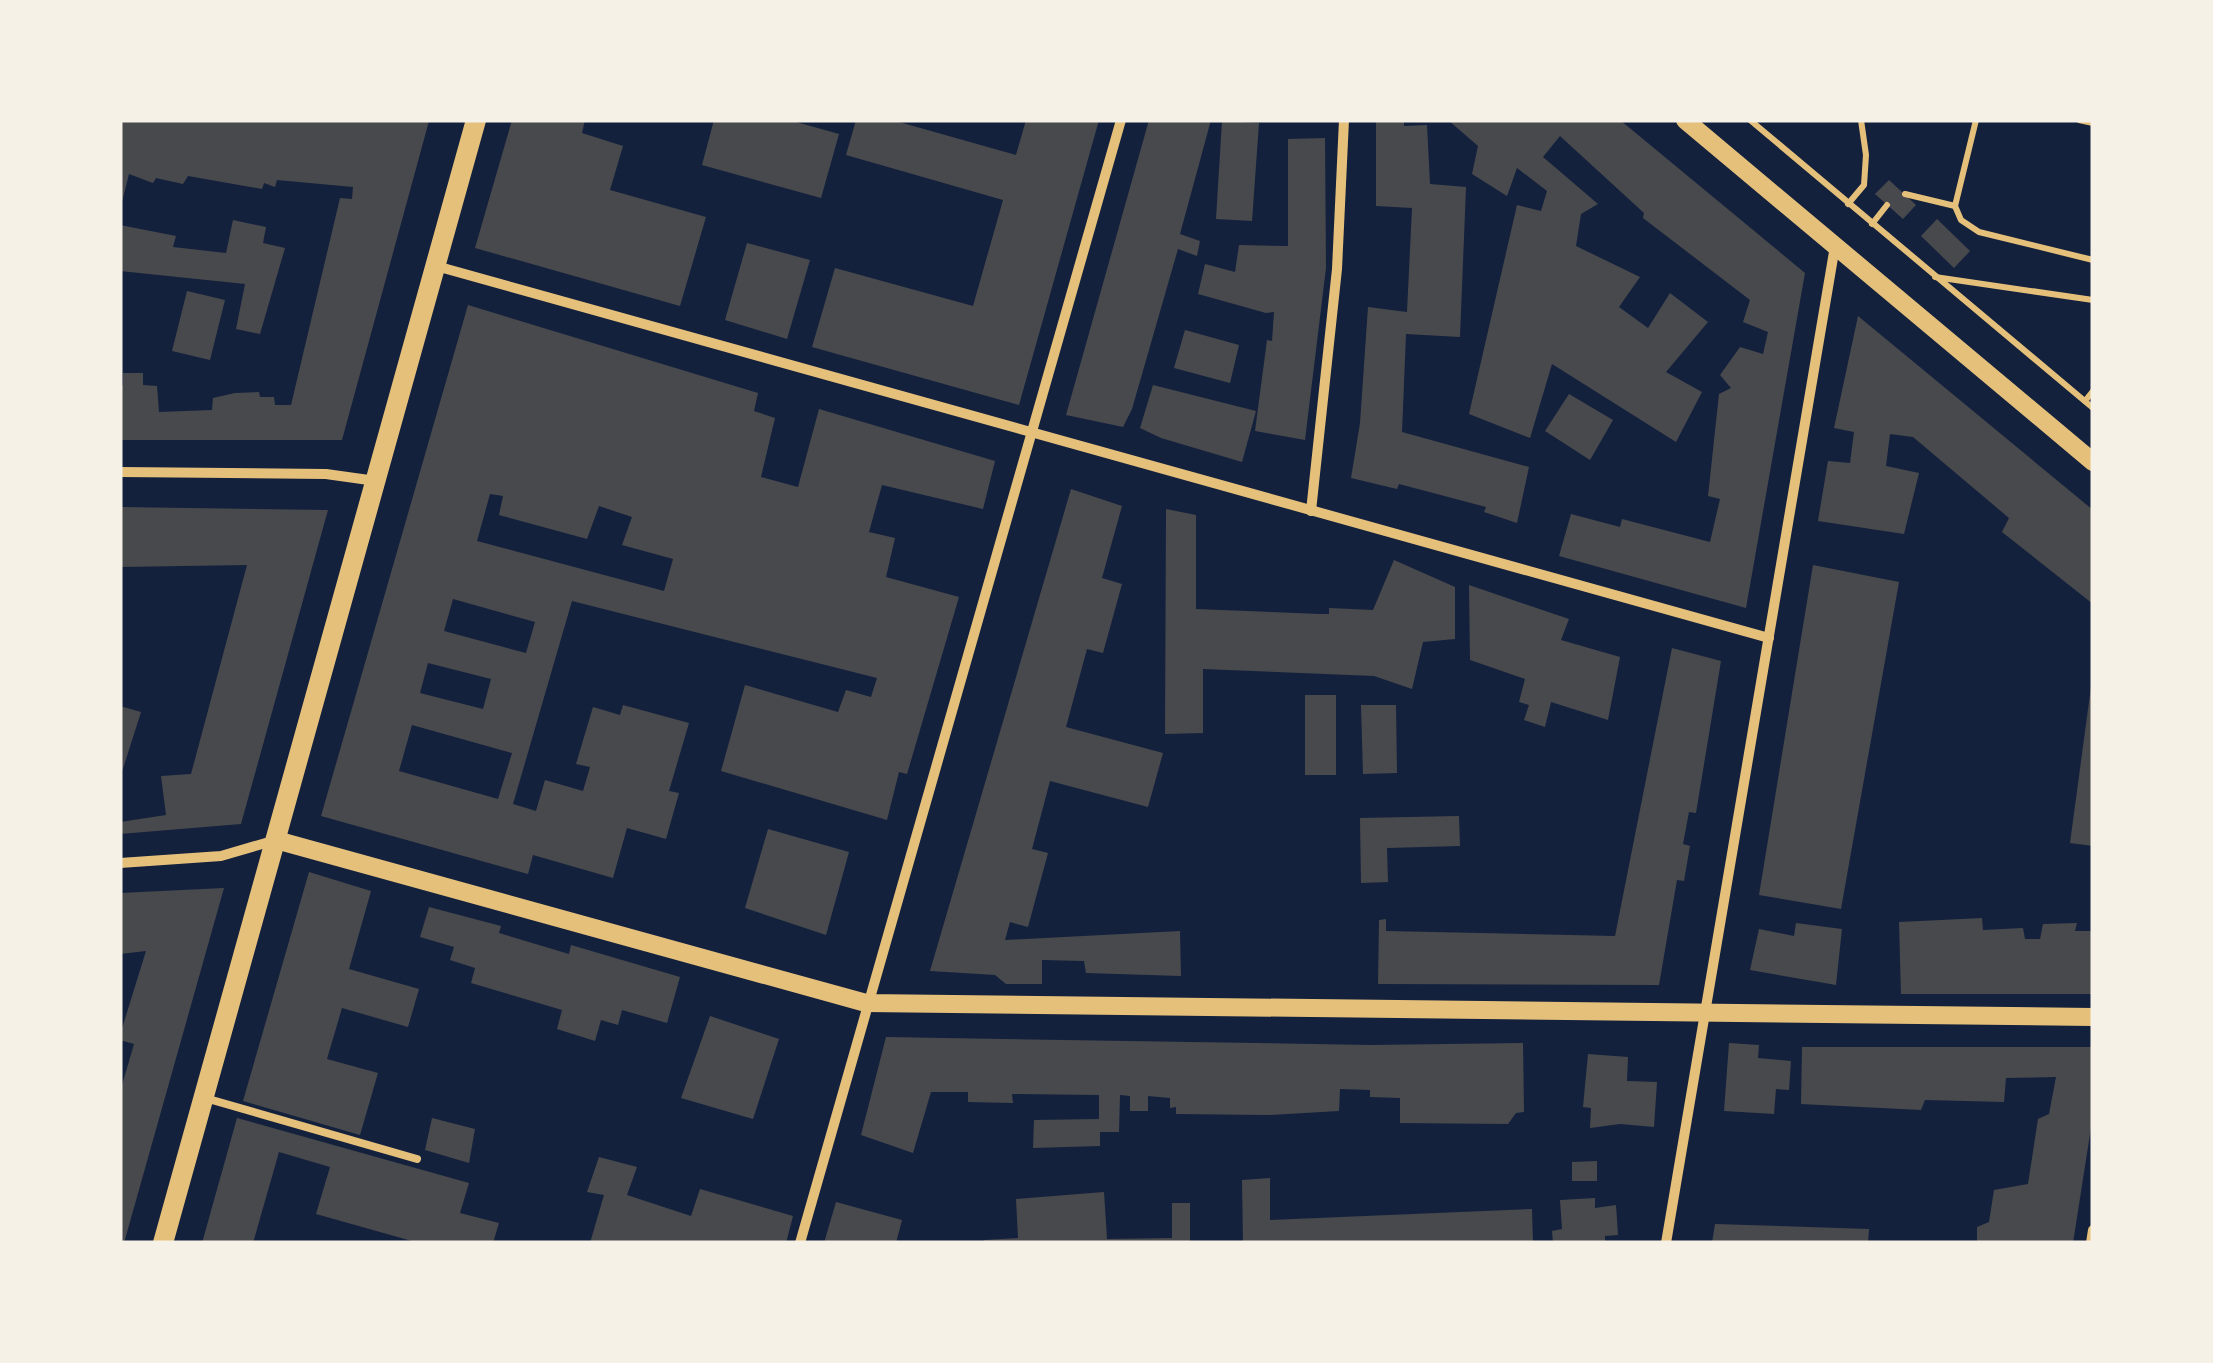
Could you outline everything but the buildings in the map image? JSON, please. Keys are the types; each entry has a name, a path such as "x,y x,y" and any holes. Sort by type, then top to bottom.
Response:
{"main road":[{"path":"163,1243 476,120"}],"street":[{"path":"800,1243 1121,120"},
{"path":"1311,511 1337,269 1344,120"},
{"path":"1685,120 2093,462"},
{"path":"1666,1243 1835,246"},
{"path":"436,266 1769,638"},
{"path":"120,472 326,474 376,480"},
{"path":"120,863 220,856 276,840 866,1003 2093,1017"},
{"path":"2091,1243 2093,1230"}],"lane":[{"path":"204,1097 417,1159"}],"path":[{"path":"1750,120 2093,408"},
{"path":"1848,204 1864,185 1866,155 1861,120"},
{"path":"1976,120 1955,206 1961,220 1979,232 2093,260"},
{"path":"2079,120 2093,123"},
{"path":"1905,194 1955,206"},
{"path":"1872,224 1887,205"},
{"path":"1934,277 2093,300"},
{"path":"2085,401 2093,391"}]}
